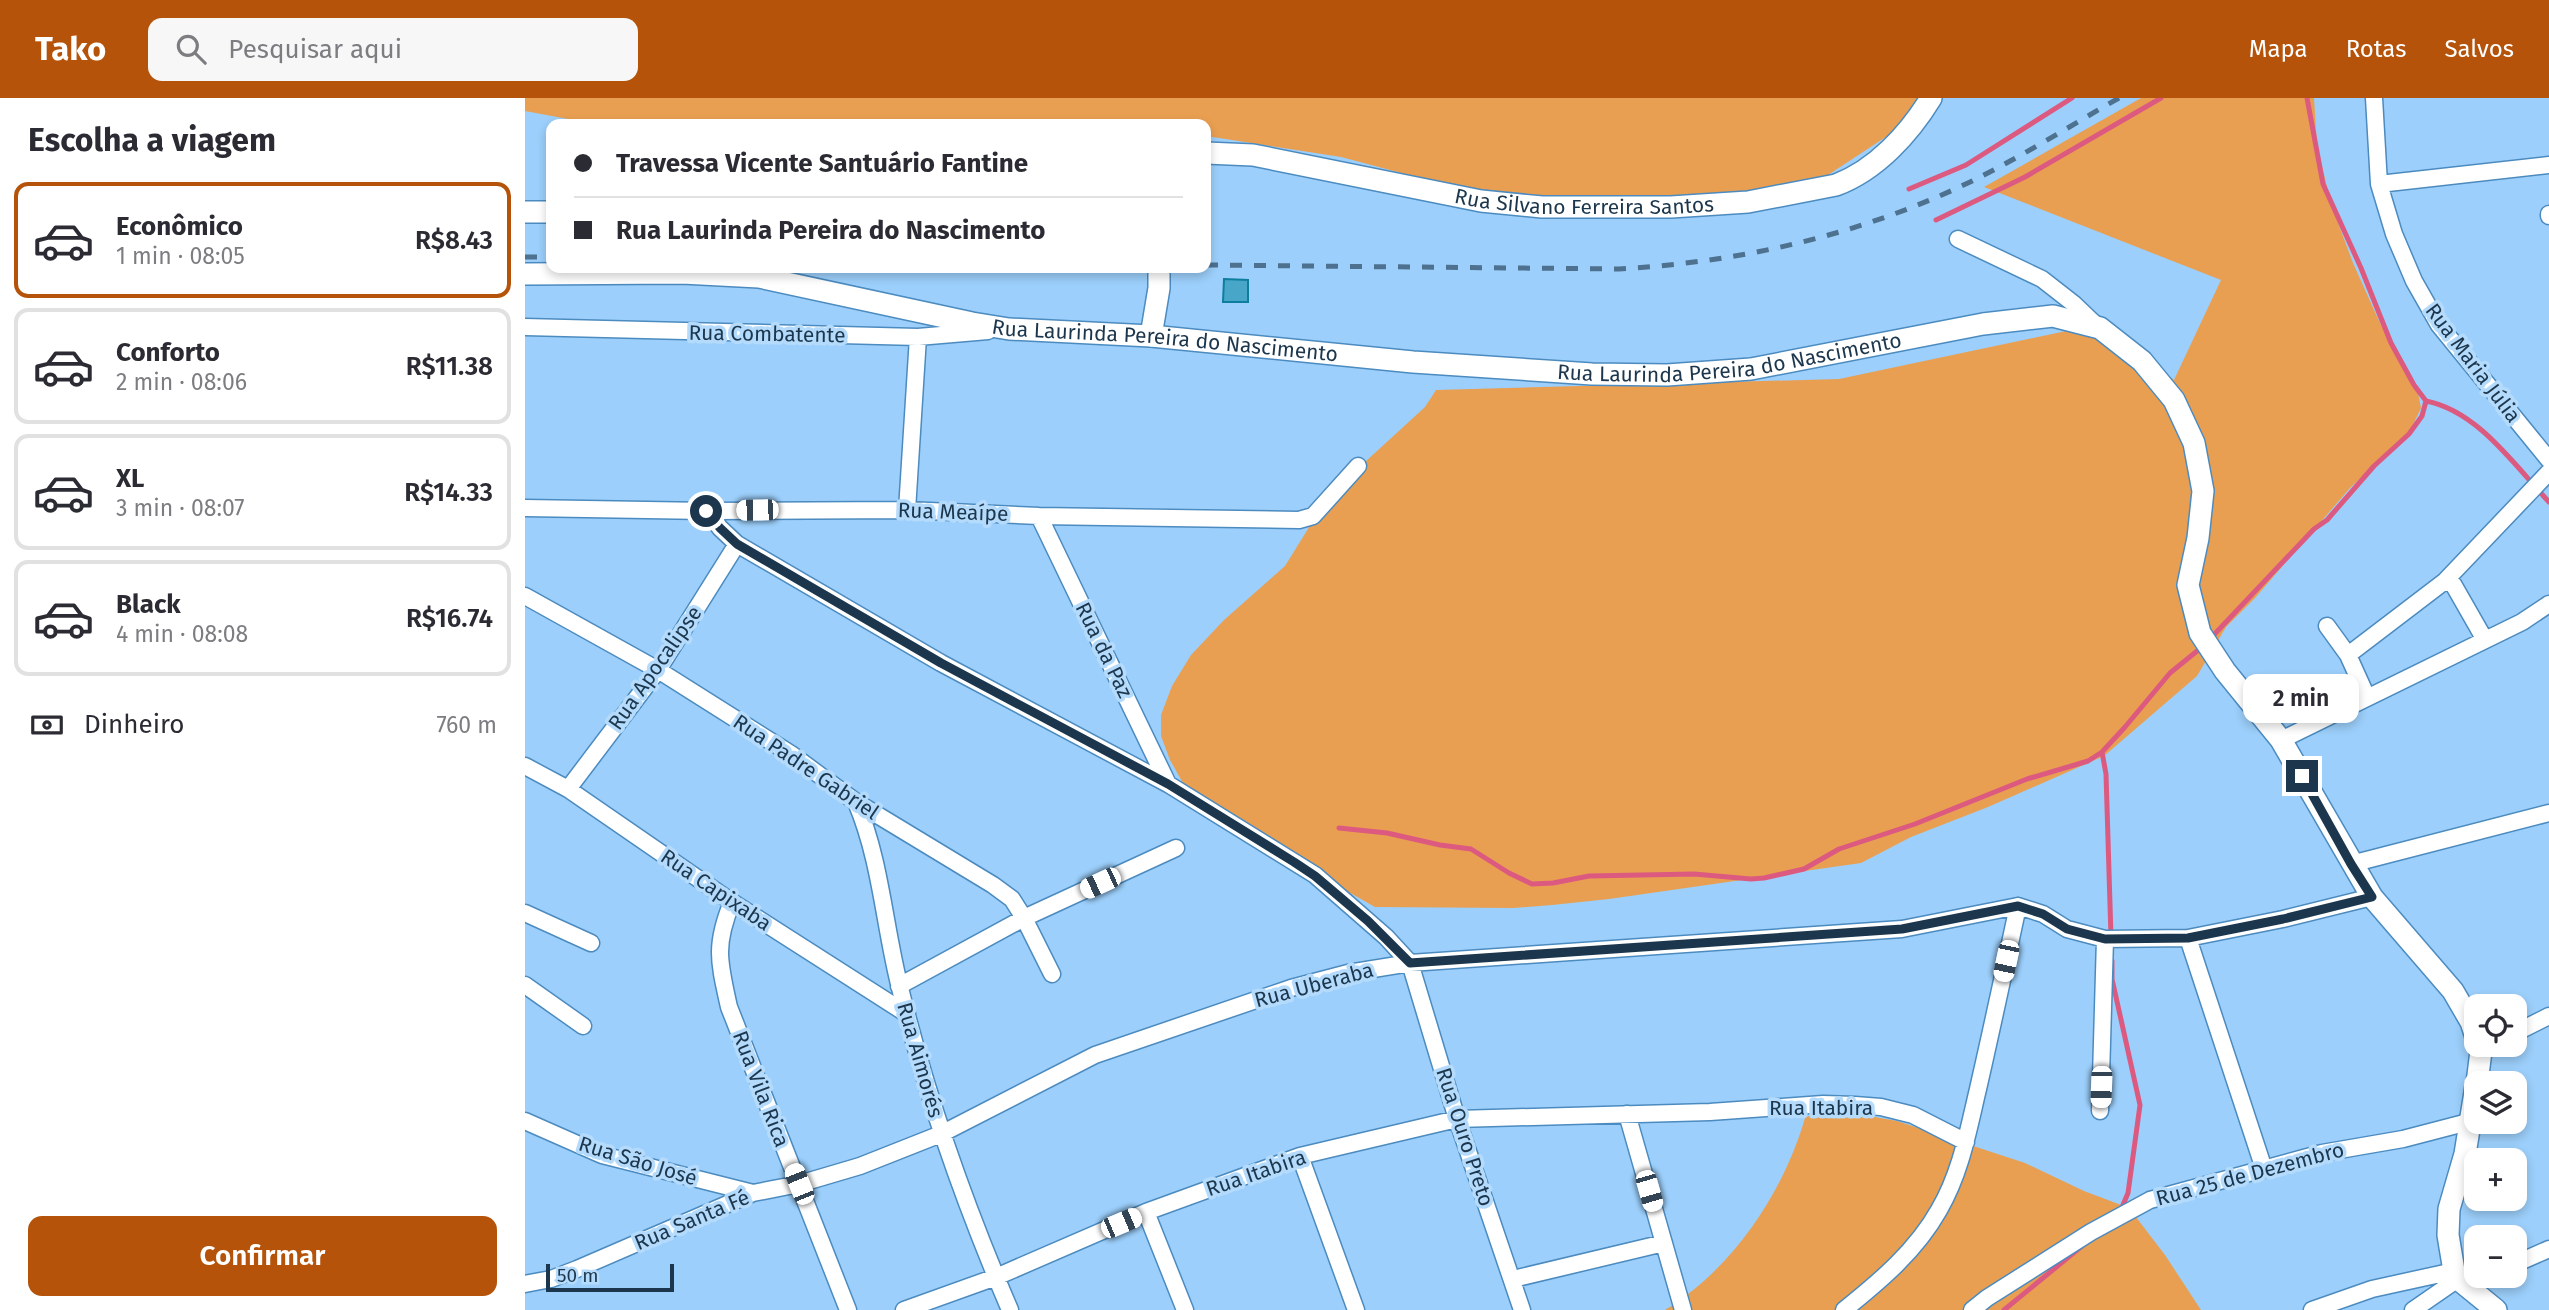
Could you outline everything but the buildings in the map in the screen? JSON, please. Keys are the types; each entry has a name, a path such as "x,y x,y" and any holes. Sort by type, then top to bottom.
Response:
{"street":[{"name":"Rua Silvano Ferreira Santos","path":"1211,153 1252,155 1481,201 1542,207 1671,207 1748,202 1836,185 1848,180 1893,146 1917,120 1931,98"},
{"name":"Rua Maria Júlia","path":"2374,98 2379,184 2393,234 2414,281 2439,326 2549,460"},
{"path":"2379,184 2549,165"},
{"path":"525,212 546,212"},
{"path":"1958,239 2042,279 2100,328"},
{"name":"Rua Laurinda Pereira do Nascimento","path":"525,274 682,273 758,277 1009,329 1151,337 1413,362 1592,374 1667,375 1751,369 1983,324 2053,316 2100,328 2141,361 2174,400 2194,443 2203,492 2198,538 2188,585 2200,633 2225,671 2281,740 2359,862 2372,897 2453,991 2464,1010"},
{"path":"1151,337 1159,278"},
{"name":"Rua Combatente","path":"525,327 918,337 1009,329"},
{"path":"907,510 918,337"},
{"name":"Rua Meaípe","path":"525,508 907,510 1039,516 1308,519 1358,466"},
{"path":"2348,655 2445,581 2549,472"},
{"path":"706,511 737,544 941,663 1168,784 1315,876 1385,937 1410,963"},
{"name":"Rua da Paz","path":"1039,516 1168,784"},
{"name":"Rua Apocalipse","path":"568,789 658,670 737,544"},
{"path":"2445,581 2453,584 2485,640"},
{"name":"Rua Padre Gabriel","path":"525,596 658,670 791,754 856,802 993,885 1012,899 1052,974"},
{"path":"2281,740 2522,622 2549,604"},
{"path":"2327,626 2348,655 2367,697"},
{"name":"Rua Capixaba","path":"525,766 568,789 732,902 907,1014"},
{"name":"Rua Aimorés","path":"856,802 872,845 899,986 941,1134 1010,1310"},
{"path":"2359,862 2549,813"},
{"path":"899,986 1024,918 1176,848"},
{"path":"1844,1310 1887,1275 1938,1213 1954,1182 1966,1142 2018,906 2043,914 2067,929 2105,939 2188,938 2283,919 2372,897"},
{"name":"Rua Vila Rica","path":"732,902 720,938 719,962 729,1007 848,1310"},
{"name":"Rua Uberaba","path":"941,1134 1095,1055 1291,988 1348,973 1410,963 1902,929 2018,906"},
{"path":"525,913 591,943"},
{"path":"2188,938 2264,1169"},
{"path":"2100,1111 2105,939"},
{"name":"Rua Ouro Preto","path":"1410,963 1457,1119 1522,1310"},
{"path":"525,985 583,1026"},
{"path":"2527,1027 2549,1016"},
{"name":"Rua Itabira","path":"904,1310 996,1277 1146,1212 1300,1156 1457,1119 1710,1112 1823,1104 1855,1105 1881,1107 1913,1115 1966,1142"},
{"path":"1627,1114 1683,1310"},
{"name":"Rua São José","path":"525,1121 602,1155 753,1193"},
{"name":"Rua 25 de Dezembro","path":"1972,1310 2091,1231 2150,1200 2322,1153 2403,1139 2464,1123"},
{"name":"Rua Santa Fé","path":"525,1284 551,1279 577,1269 753,1193 799,1184 860,1166 941,1134"},
{"name":"Rua Laurinda Pereira do Nascimento","path":"2459,1278 2448,1235 2449,1209 2469,1134"},
{"path":"1300,1156 1356,1310"},
{"path":"1146,1212 1185,1310"},
{"path":"1513,1279 1664,1243"},
{"path":"2527,1259 2549,1249"},
{"path":"2413,1310 2459,1278"},
{"path":"2459,1278 2496,1310"},
{"path":"2312,1310 2372,1289 2464,1278"}],"shaded area":[{"path":"525,98 1924,98 1907,123 1787,202 1749,213 1695,217 1503,200 1341,157 1211,137 1211,119 568,119 525,111"},
{"path":"2141,98 2314,98 2317,145 2331,204 2353,263 2379,321 2418,393 2421,408 2409,433 2350,488 2255,598 2226,627 2197,676 2104,756 1988,807 1911,837 1861,863 1609,899 1513,908 1375,907 1188,792 1170,760 1161,736 1161,715 1172,686 1191,655 1224,620 1285,566 1311,524 1353,473 1425,407 1436,390 1839,379 2090,326 2123,341 2174,380 2221,280 1984,187"},
{"path":"1841,1111 1897,1121 2025,1163 2084,1191 2129,1208 2165,1255 2201,1310 1665,1310 1712,1273 1752,1227 1783,1174 1805,1118 1816,1112"}],"waterway":[{"path":"1909,189 1966,165 2072,98"},
{"path":"1936,220 2025,177 2161,98"},
{"path":"2307,98 2323,184 2391,343 2414,385 2426,401 2445,407 2479,428 2549,502"},
{"path":"2209,640 2314,529 2327,520 2374,466 2409,434 2422,416 2426,401"},
{"path":"1339,828 1387,833 1471,849 1532,884 1589,876 1694,874 1764,878 1804,869 1839,849 1915,824 2027,779 2088,761 2102,752 2170,673 2202,647"},
{"path":"2102,752 2106,774 2111,937"},
{"path":"2112,961 2112,979 2140,1105 2128,1193 2120,1212"},
{"path":"2004,1310 2082,1246"}],"railway":[{"path":"1211,265 1619,269 1710,260 1755,252 1843,231 1928,201 2008,162 2119,98"},
{"path":"525,257 546,257"}],"route":[{"path":"706,511 737,544 941,663 1168,784 1315,876 1385,937 1410,963 1902,929 2018,906 2043,914 2067,929 2105,939 2188,938 2283,919 2372,897 2302,776"}]}
